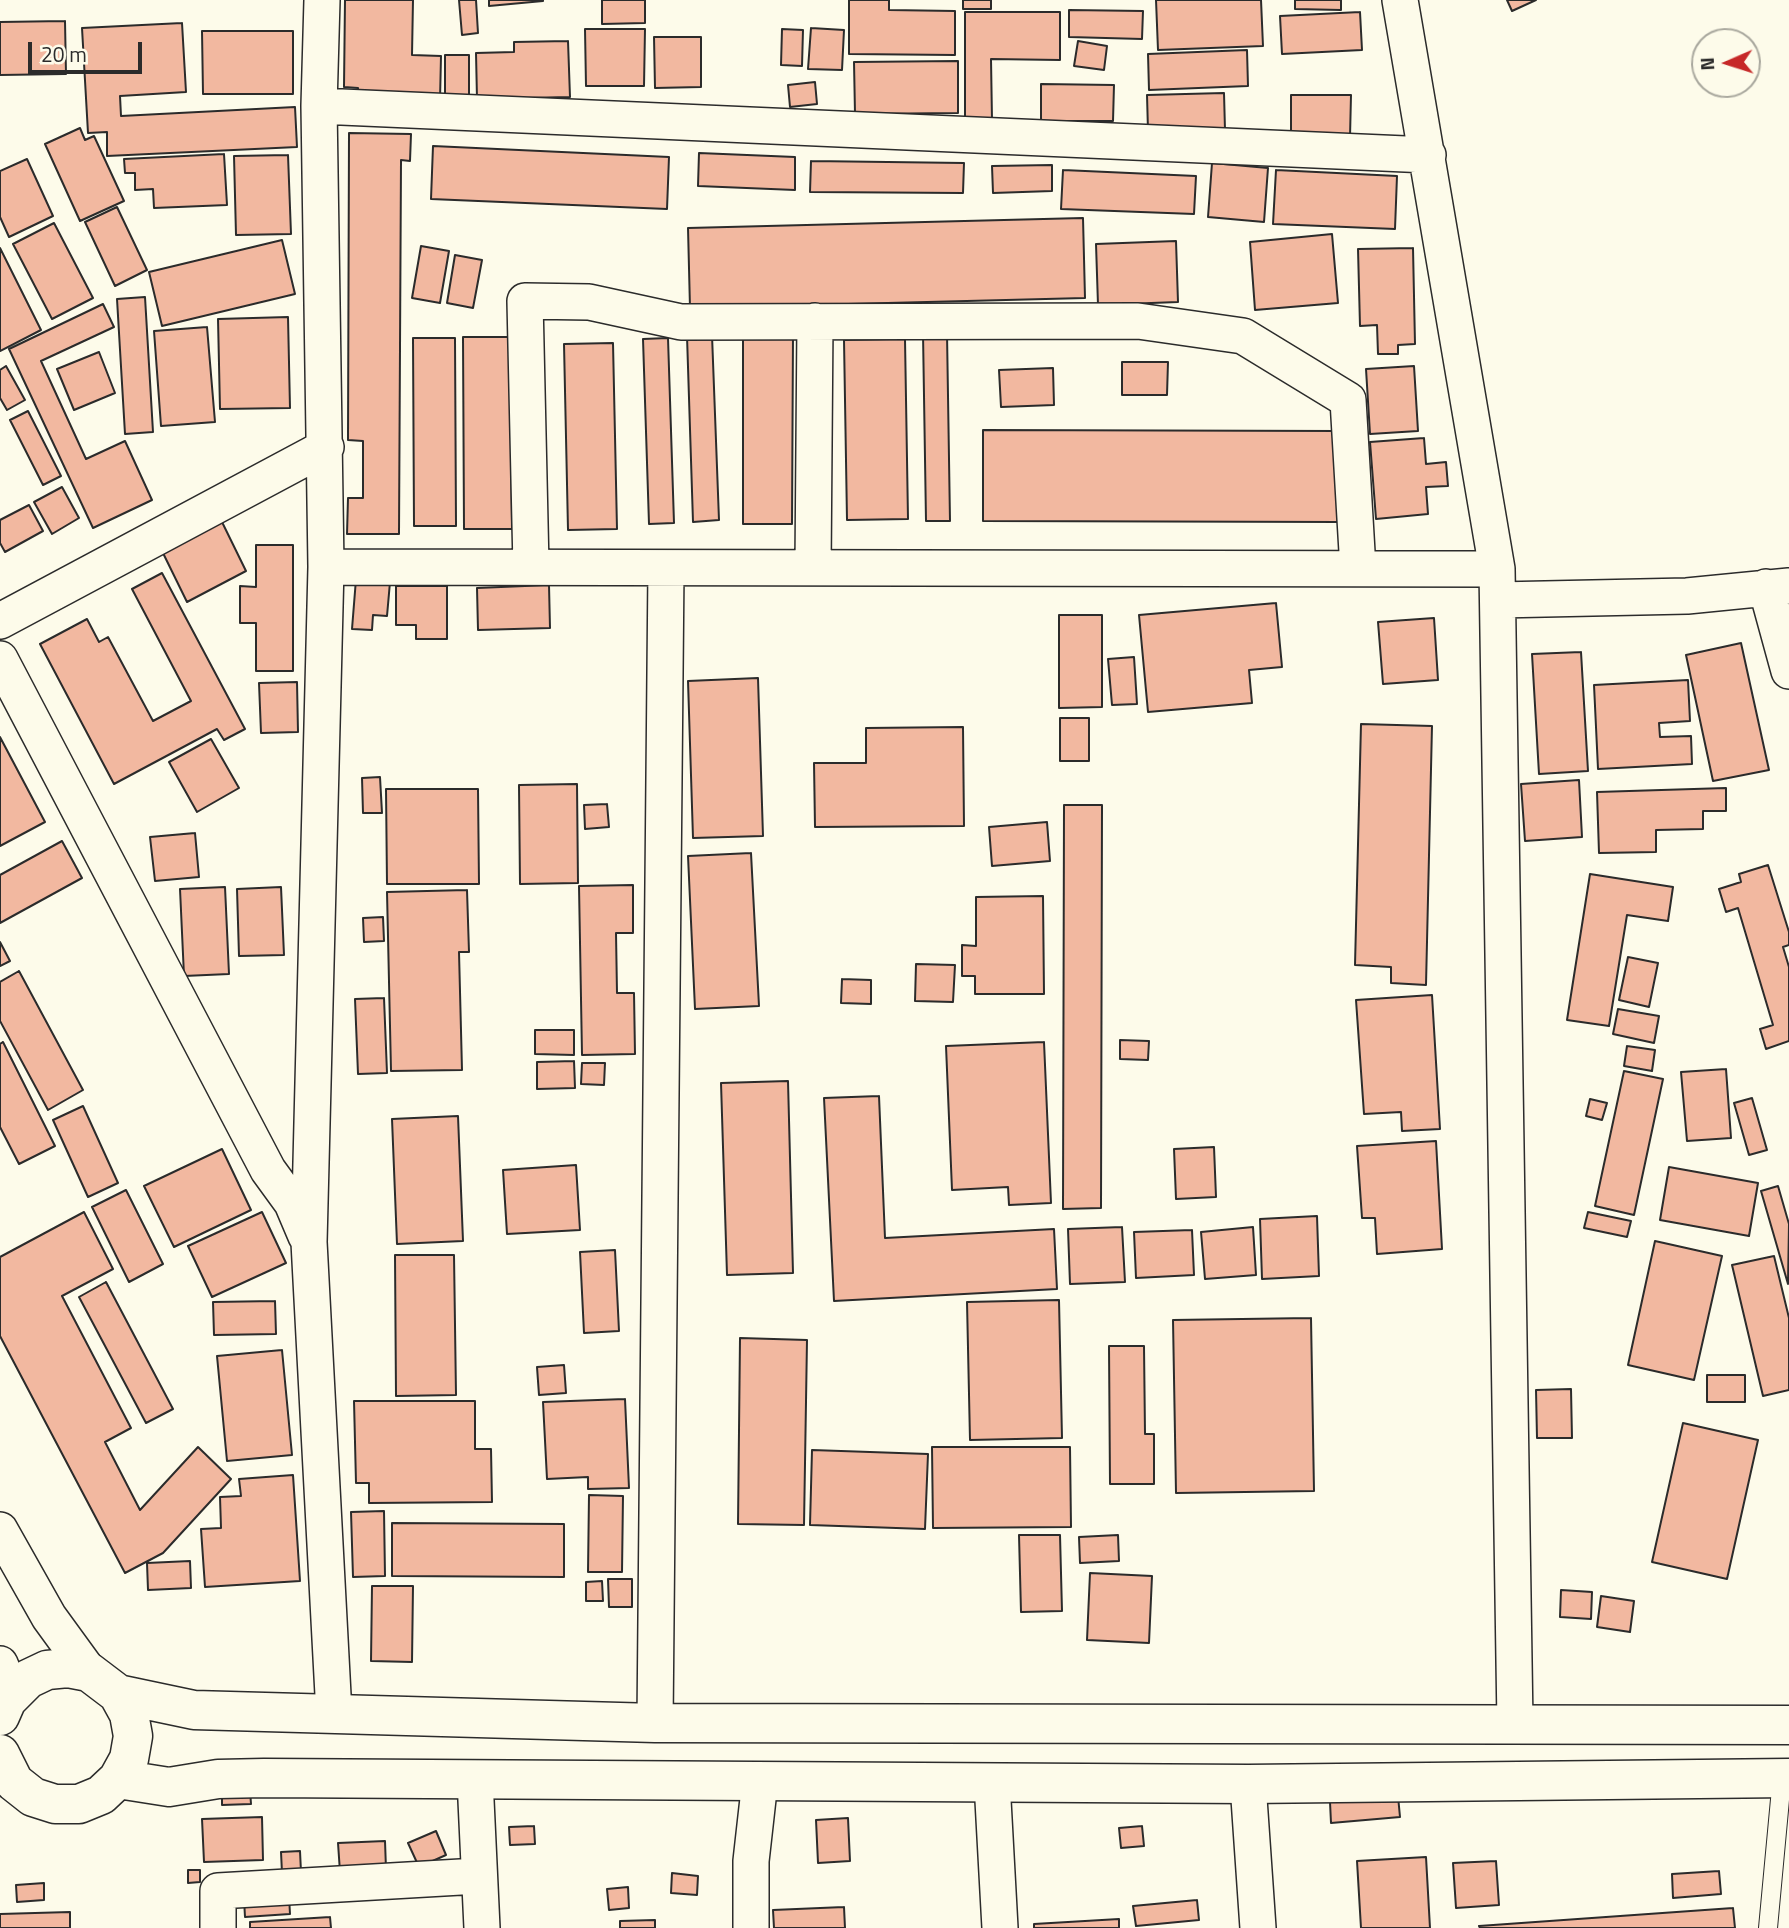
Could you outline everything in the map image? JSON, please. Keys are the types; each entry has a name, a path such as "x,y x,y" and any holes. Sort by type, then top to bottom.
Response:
{"highway":[{"path":"4,1695 47,1670 68,1668 104,1683 194,1710 655,1723 1789,1725"},
{"path":"5,1773 33,1797 55,1804 79,1804 101,1795 118,1779 129,1759 133,1736 129,1714 104,1683"},
{"path":"118,1779 169,1787 229,1779 1248,1784 1786,1778"}],"street":[{"path":"322,0 319,106 327,567 309,1242 334,1714"},
{"path":"1400,0 1498,585 1515,1724"},
{"path":"319,106 1428,155"},
{"path":"531,567 525,301 589,302 681,322 1138,321 1243,336 1348,400 1358,569"},
{"path":"813,568 815,321"},
{"path":"0,621 326,447"},
{"path":"327,567 1358,569 1498,585 1687,596 1777,587 1789,671"},
{"path":"655,1723 667,568"},
{"path":"0,659 268,1170 292,1203 309,1242"},
{"path":"0,1530 49,1617 104,1683"},
{"path":"475,1779 482,1928"},
{"path":"751,1928 751,1861 760,1781"},
{"path":"992,1782 1000,1928"},
{"path":"1248,1784 1258,1928"},
{"path":"218,1928 218,1891 478,1876"}],"lane":[{"path":"1768,1928 1786,1778"}],"building":[{"path":"345,0 413,0 412,55 441,56 440,100 358,98 358,88 344,87"},
{"path":"459,0 476,0 478,33 462,35"},
{"path":"489,0 543,0 543,1 489,6"},
{"path":"602,0 645,0 645,23 602,24"},
{"path":"849,0 889,0 889,10 955,11 955,55 849,54"},
{"path":"963,0 991,0 991,9 963,9"},
{"path":"1156,0 1261,0 1263,46 1158,50"},
{"path":"1295,0 1341,0 1341,10 1295,9"},
{"path":"1507,0 1536,0 1512,11"},
{"path":"1069,10 1143,11 1142,39 1069,37"},
{"path":"965,12 1060,12 1060,60 991,59 992,120 965,120"},
{"path":"1360,12 1362,50 1282,54 1280,16"},
{"path":"65,21 66,74 0,75 0,22"},
{"path":"182,23 186,92 120,96 121,116 295,107 297,147 107,156 107,132 88,133 82,28"},
{"path":"811,28 844,30 842,70 808,69"},
{"path":"585,29 645,29 644,86 586,86"},
{"path":"782,29 803,30 802,66 781,65"},
{"path":"202,31 293,31 293,94 203,94"},
{"path":"654,37 701,37 701,87 655,88"},
{"path":"568,41 570,97 477,99 476,53 514,52 514,42"},
{"path":"1078,41 1107,46 1104,70 1074,66"},
{"path":"1247,50 1248,86 1149,90 1148,54"},
{"path":"445,55 469,55 469,100 445,100"},
{"path":"958,61 958,113 855,114 854,62"},
{"path":"815,82 817,104 790,107 788,85"},
{"path":"1041,84 1114,85 1113,121 1041,121"},
{"path":"1224,93 1225,130 1148,131 1147,95"},
{"path":"1291,95 1351,95 1350,137 1291,137"},
{"path":"80,128 85,140 94,136 124,201 80,221 45,144"},
{"path":"349,133 411,134 410,161 401,160 399,534 347,534 348,498 363,498 363,441 348,440"},
{"path":"433,146 669,157 667,209 431,199"},
{"path":"699,153 795,157 795,190 698,186"},
{"path":"224,154 227,205 154,208 153,189 135,190 135,173 125,173 124,159"},
{"path":"288,155 291,234 236,235 234,156"},
{"path":"27,159 53,216 9,237 0,217 0,171"},
{"path":"811,161 964,163 963,193 810,192"},
{"path":"1212,163 1268,168 1264,222 1208,217"},
{"path":"1052,165 1052,191 993,193 992,166"},
{"path":"1063,170 1196,176 1194,214 1061,209"},
{"path":"1276,170 1397,176 1395,229 1273,224"},
{"path":"117,207 147,270 115,286 85,222"},
{"path":"1083,218 1085,298 690,308 688,228"},
{"path":"54,223 93,298 52,319 13,244"},
{"path":"1332,234 1338,303 1255,310 1250,242"},
{"path":"282,240 295,294 162,326 149,272"},
{"path":"1176,241 1178,302 1098,305 1096,244"},
{"path":"421,246 449,251 440,303 412,298"},
{"path":"0,248 41,330 0,351"},
{"path":"1413,248 1415,344 1398,345 1398,354 1378,354 1377,325 1360,326 1358,249"},
{"path":"455,255 482,260 473,308 447,303"},
{"path":"145,297 153,432 125,434 117,299"},
{"path":"103,304 114,327 41,361 86,459 125,441 152,500 93,528 9,349"},
{"path":"288,317 290,408 220,409 218,319"},
{"path":"207,327 215,422 161,426 154,331"},
{"path":"923,333 947,333 950,521 926,521"},
{"path":"793,334 792,524 743,524 743,335"},
{"path":"712,335 719,520 693,522 687,336"},
{"path":"463,337 510,337 512,529 464,529"},
{"path":"413,338 455,338 456,526 414,526"},
{"path":"668,338 674,523 649,524 643,339"},
{"path":"905,339 908,519 847,520 844,340"},
{"path":"613,343 617,529 568,530 564,344"},
{"path":"99,352 115,393 74,410 57,369"},
{"path":"1122,362 1168,362 1167,395 1122,395"},
{"path":"6,366 25,400 7,410 0,398 0,370"},
{"path":"1414,366 1418,431 1370,434 1366,369"},
{"path":"1053,368 1054,405 1001,407 999,370"},
{"path":"28,411 61,476 43,485 10,420"},
{"path":"983,430 1339,431 1339,522 983,521"},
{"path":"1424,438 1426,464 1446,462 1448,486 1426,487 1428,514 1376,519 1370,442"},
{"path":"62,487 79,518 52,534 34,502"},
{"path":"29,505 43,531 5,552 0,543 0,520"},
{"path":"222,522 246,571 187,602 162,551"},
{"path":"256,545 293,545 293,671 256,671 256,623 240,623 240,586 256,587"},
{"path":"162,573 245,729 224,740 217,729 114,784 40,644 87,619 99,642 108,637 153,721 191,701 132,589"},
{"path":"356,579 390,582 387,616 373,615 372,630 352,629"},
{"path":"549,585 550,628 478,630 477,588"},
{"path":"396,586 447,586 447,639 416,639 416,625 396,625"},
{"path":"1276,603 1282,667 1249,670 1252,703 1148,712 1139,615"},
{"path":"1059,615 1102,615 1102,707 1059,708"},
{"path":"1434,618 1438,680 1383,684 1378,622"},
{"path":"1741,643 1769,770 1713,781 1686,655"},
{"path":"1581,652 1588,771 1539,774 1532,654"},
{"path":"1134,657 1137,704 1112,705 1108,659"},
{"path":"758,678 763,836 693,838 688,681"},
{"path":"1688,680 1690,721 1659,723 1660,737 1691,736 1692,764 1598,769 1594,685"},
{"path":"297,682 298,732 261,733 259,683"},
{"path":"1060,718 1089,718 1089,761 1060,761"},
{"path":"1361,724 1432,726 1426,985 1391,983 1391,967 1355,965"},
{"path":"963,727 964,826 815,827 814,763 866,763 866,728"},
{"path":"0,737 45,822 0,846"},
{"path":"211,739 239,788 197,812 169,762"},
{"path":"380,777 382,813 363,813 362,778"},
{"path":"1579,780 1582,837 1525,841 1521,784"},
{"path":"577,784 578,883 520,884 519,785"},
{"path":"1726,788 1726,811 1703,811 1703,829 1656,830 1656,852 1599,853 1597,792"},
{"path":"386,789 478,789 479,884 387,884"},
{"path":"607,804 609,827 585,829 584,805"},
{"path":"1064,805 1102,805 1101,1208 1063,1209"},
{"path":"1047,822 1050,861 992,866 989,827"},
{"path":"195,833 199,877 155,881 150,837"},
{"path":"62,841 82,878 0,923 0,875"},
{"path":"751,853 759,1006 695,1009 688,856"},
{"path":"1768,865 1789,932 1789,945 1783,947 1789,967 1789,1041 1766,1049 1760,1029 1773,1025 1738,908 1726,912 1719,889 1741,882 1739,874"},
{"path":"1590,874 1673,887 1668,921 1627,915 1609,1026 1567,1020"},
{"path":"633,885 633,933 616,933 617,993 634,993 635,1054 582,1055 579,886"},
{"path":"225,887 229,974 184,976 180,889"},
{"path":"281,887 284,955 239,956 237,889"},
{"path":"467,890 469,952 459,952 462,1070 391,1071 387,892"},
{"path":"1043,896 1044,994 975,994 975,976 962,976 962,945 976,946 976,897"},
{"path":"383,917 384,941 364,942 363,918"},
{"path":"0,942 10,961 0,966"},
{"path":"1628,957 1658,963 1649,1007 1619,1000"},
{"path":"916,964 955,965 953,1002 915,1001"},
{"path":"19,971 83,1090 48,1110 0,1021 0,982"},
{"path":"842,979 871,980 871,1004 841,1003"},
{"path":"1432,995 1440,1129 1402,1131 1401,1112 1364,1114 1356,1000"},
{"path":"384,998 387,1073 358,1074 355,999"},
{"path":"1618,1009 1659,1016 1654,1043 1613,1034"},
{"path":"535,1030 574,1030 574,1055 535,1054"},
{"path":"1120,1040 1149,1041 1148,1060 1120,1059"},
{"path":"3,1042 55,1146 19,1164 0,1127 0,1044"},
{"path":"1044,1042 1051,1203 1009,1205 1008,1187 952,1190 946,1046"},
{"path":"1627,1046 1655,1050 1652,1071 1624,1066"},
{"path":"574,1061 575,1088 537,1089 537,1062"},
{"path":"582,1063 605,1063 604,1085 581,1084"},
{"path":"1726,1069 1731,1138 1687,1141 1681,1072"},
{"path":"1624,1071 1663,1079 1634,1215 1595,1206"},
{"path":"788,1081 793,1273 727,1275 721,1083"},
{"path":"879,1096 885,1238 1054,1229 1057,1289 834,1301 824,1098"},
{"path":"1752,1098 1767,1150 1749,1155 1734,1103"},
{"path":"1590,1099 1607,1103 1602,1120 1586,1116"},
{"path":"83,1106 118,1183 88,1197 53,1120"},
{"path":"458,1116 463,1241 397,1244 392,1119"},
{"path":"1436,1141 1442,1249 1377,1254 1375,1218 1362,1218 1357,1146"},
{"path":"1214,1147 1216,1197 1176,1199 1174,1149"},
{"path":"222,1149 251,1210 174,1247 144,1186"},
{"path":"576,1165 580,1230 507,1234 503,1170"},
{"path":"1669,1167 1758,1183 1749,1236 1660,1220"},
{"path":"1778,1186 1789,1224 1788,1284 1761,1191"},
{"path":"126,1190 163,1264 129,1282 92,1207"},
{"path":"84,1212 113,1269 62,1296 131,1428 105,1442 140,1510 198,1447 231,1479 163,1553 125,1573 0,1336 0,1257"},
{"path":"262,1212 286,1263 212,1297 188,1246"},
{"path":"1588,1212 1631,1221 1627,1237 1584,1228"},
{"path":"1317,1216 1319,1276 1262,1279 1260,1219"},
{"path":"1122,1227 1125,1282 1070,1284 1068,1229"},
{"path":"1253,1227 1256,1275 1205,1279 1201,1232"},
{"path":"1192,1230 1194,1275 1136,1278 1134,1232"},
{"path":"1655,1241 1722,1256 1694,1380 1628,1365"},
{"path":"615,1250 619,1331 584,1333 580,1252"},
{"path":"395,1255 454,1255 456,1395 396,1396"},
{"path":"1774,1256 1789,1318 1789,1390 1763,1396 1732,1265"},
{"path":"106,1282 173,1409 146,1423 79,1297"},
{"path":"1059,1300 1062,1438 970,1440 967,1302"},
{"path":"275,1301 276,1334 214,1335 213,1302"},
{"path":"1311,1318 1314,1491 1176,1493 1173,1320"},
{"path":"740,1338 807,1340 804,1525 738,1524"},
{"path":"1109,1346 1144,1346 1145,1434 1154,1434 1154,1484 1110,1484"},
{"path":"282,1350 292,1455 227,1461 217,1356"},
{"path":"564,1365 566,1393 539,1395 537,1367"},
{"path":"1707,1375 1745,1375 1745,1402 1707,1402"},
{"path":"1571,1389 1572,1438 1537,1438 1536,1390"},
{"path":"625,1399 629,1488 588,1489 588,1477 547,1479 543,1402"},
{"path":"354,1401 475,1401 475,1449 491,1449 492,1502 369,1503 369,1483 356,1483"},
{"path":"1683,1423 1758,1440 1727,1579 1652,1562"},
{"path":"932,1447 1070,1447 1071,1527 933,1528"},
{"path":"812,1450 928,1454 925,1529 810,1525"},
{"path":"293,1475 300,1581 205,1587 201,1529 221,1528 220,1497 241,1496 239,1479"},
{"path":"589,1495 623,1496 622,1572 588,1572"},
{"path":"384,1511 385,1576 353,1577 351,1512"},
{"path":"392,1523 564,1524 564,1577 392,1576"},
{"path":"1019,1535 1060,1535 1062,1611 1021,1612"},
{"path":"1118,1535 1119,1561 1080,1563 1079,1537"},
{"path":"190,1561 191,1588 148,1590 147,1563"},
{"path":"1090,1573 1152,1576 1149,1643 1087,1640"},
{"path":"608,1579 632,1579 632,1607 609,1607"},
{"path":"602,1581 603,1601 586,1601 586,1582"},
{"path":"372,1586 413,1586 412,1662 371,1661"},
{"path":"1561,1590 1592,1592 1591,1619 1560,1617"},
{"path":"1601,1596 1634,1601 1630,1632 1597,1627"},
{"path":"222,1790 250,1790 251,1804 222,1805"},
{"path":"1398,1796 1400,1817 1331,1823 1330,1802"},
{"path":"262,1817 263,1860 204,1862 202,1819"},
{"path":"848,1818 850,1861 818,1863 816,1820"},
{"path":"534,1826 535,1844 510,1845 509,1827"},
{"path":"1142,1826 1144,1846 1121,1848 1119,1828"},
{"path":"436,1831 446,1855 419,1867 408,1843"},
{"path":"385,1841 386,1869 340,1872 338,1843"},
{"path":"300,1851 301,1872 282,1873 281,1852"},
{"path":"1426,1857 1430,1928 1361,1928 1357,1861"},
{"path":"1496,1861 1499,1905 1456,1908 1453,1863"},
{"path":"188,1870 200,1870 200,1882 188,1883"},
{"path":"1719,1871 1721,1894 1673,1898 1672,1874"},
{"path":"672,1873 698,1876 697,1895 671,1893"},
{"path":"44,1883 44,1900 17,1902 16,1885"},
{"path":"628,1887 629,1908 609,1910 607,1889"},
{"path":"289,1896 290,1914 245,1917 244,1899"},
{"path":"1197,1900 1199,1920 1136,1926 1133,1906"},
{"path":"844,1907 845,1928 774,1928 773,1910"},
{"path":"1733,1908 1735,1928 1479,1926"},
{"path":"70,1912 70,1928 0,1928 0,1914"},
{"path":"330,1917 331,1928 250,1928 250,1922"},
{"path":"1119,1919 1119,1928 1034,1928 1034,1924"},
{"path":"655,1920 655,1928 620,1928 620,1921"}]}
